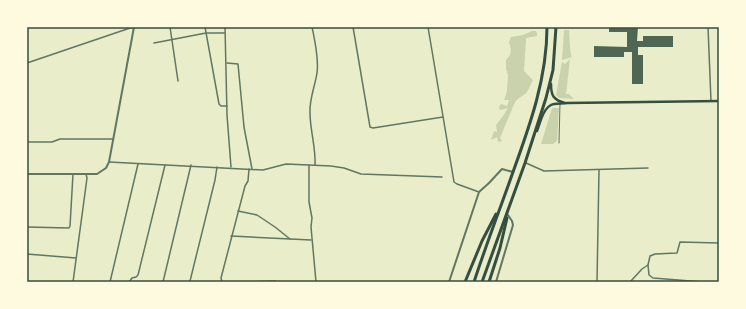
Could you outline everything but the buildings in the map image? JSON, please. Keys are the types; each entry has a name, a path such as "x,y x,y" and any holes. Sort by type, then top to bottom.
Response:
{"highway":[{"path":"482,282 537,131 551,82 556,27"},
{"path":"474,282 529,128 539,95 547,48 547,28"},
{"path":"465,282 482,241 502,202"},
{"path":"489,282 500,248 510,205"}],"main road":[{"path":"551,82 550,92 554,98 567,103"},
{"path":"537,131 549,106 560,104 719,101"}],"street":[{"path":"27,63 134,27 109,162 106,168 97,174 27,174"},
{"path":"170,27 178,81"},
{"path":"205,27 219,104 221,106 227,106"},
{"path":"225,27 227,106 231,168"},
{"path":"312,27 317,71 310,111 311,130 316,157 315,165"},
{"path":"352,27 370,127 373,128 443,117"},
{"path":"428,27 454,182 479,192"},
{"path":"708,27 711,101"},
{"path":"154,43 206,33 225,34"},
{"path":"226,63 238,64 244,127 252,169"},
{"path":"27,142 52,142 60,139 113,139"},
{"path":"109,162 191,165 263,170 286,164 315,165 344,168 361,174 442,177"},
{"path":"525,163 544,171 648,168"},
{"path":"110,282 138,164"},
{"path":"129,282 132,278 138,275 165,165"},
{"path":"163,282 191,165"},
{"path":"309,165 309,202 312,218 312,240 316,282"},
{"path":"190,281 217,167"},
{"path":"222,282 221,278 231,236 245,186 248,181 249,169"},
{"path":"449,282 479,192 502,169 513,172"},
{"path":"597,282 599,170"},
{"path":"27,227 69,228 73,174"},
{"path":"73,282 85,193 86,174"},
{"path":"238,211 257,215 290,239"},
{"path":"496,282 513,225 508,215"},
{"path":"231,236 312,240"},
{"path":"703,282 656,279 649,275 648,265 652,254 677,253 680,242 719,243"},
{"path":"500,248 506,250"},
{"path":"27,254 76,258"},
{"path":"630,282 642,269 648,265"},
{"path":"250,282 275,281"}],"lane":[{"path":"559,143 560,104"}],"green space":[{"path":"564,30 569,30 572,57 562,60"},
{"path":"536,31 537,36 526,38 524,71 533,80 526,93 515,102 500,138 502,141 498,142 497,137 491,140 494,131 497,132 496,125 508,108 500,110 499,107 501,104 507,106 509,100 504,100 507,91 508,75 506,60 510,55 511,49 509,42 511,37 523,35"},
{"path":"570,59 566,94 569,94 574,99 559,98 556,95 562,62 565,64"},
{"path":"552,108 559,108 557,141 553,144 541,144"}]}
